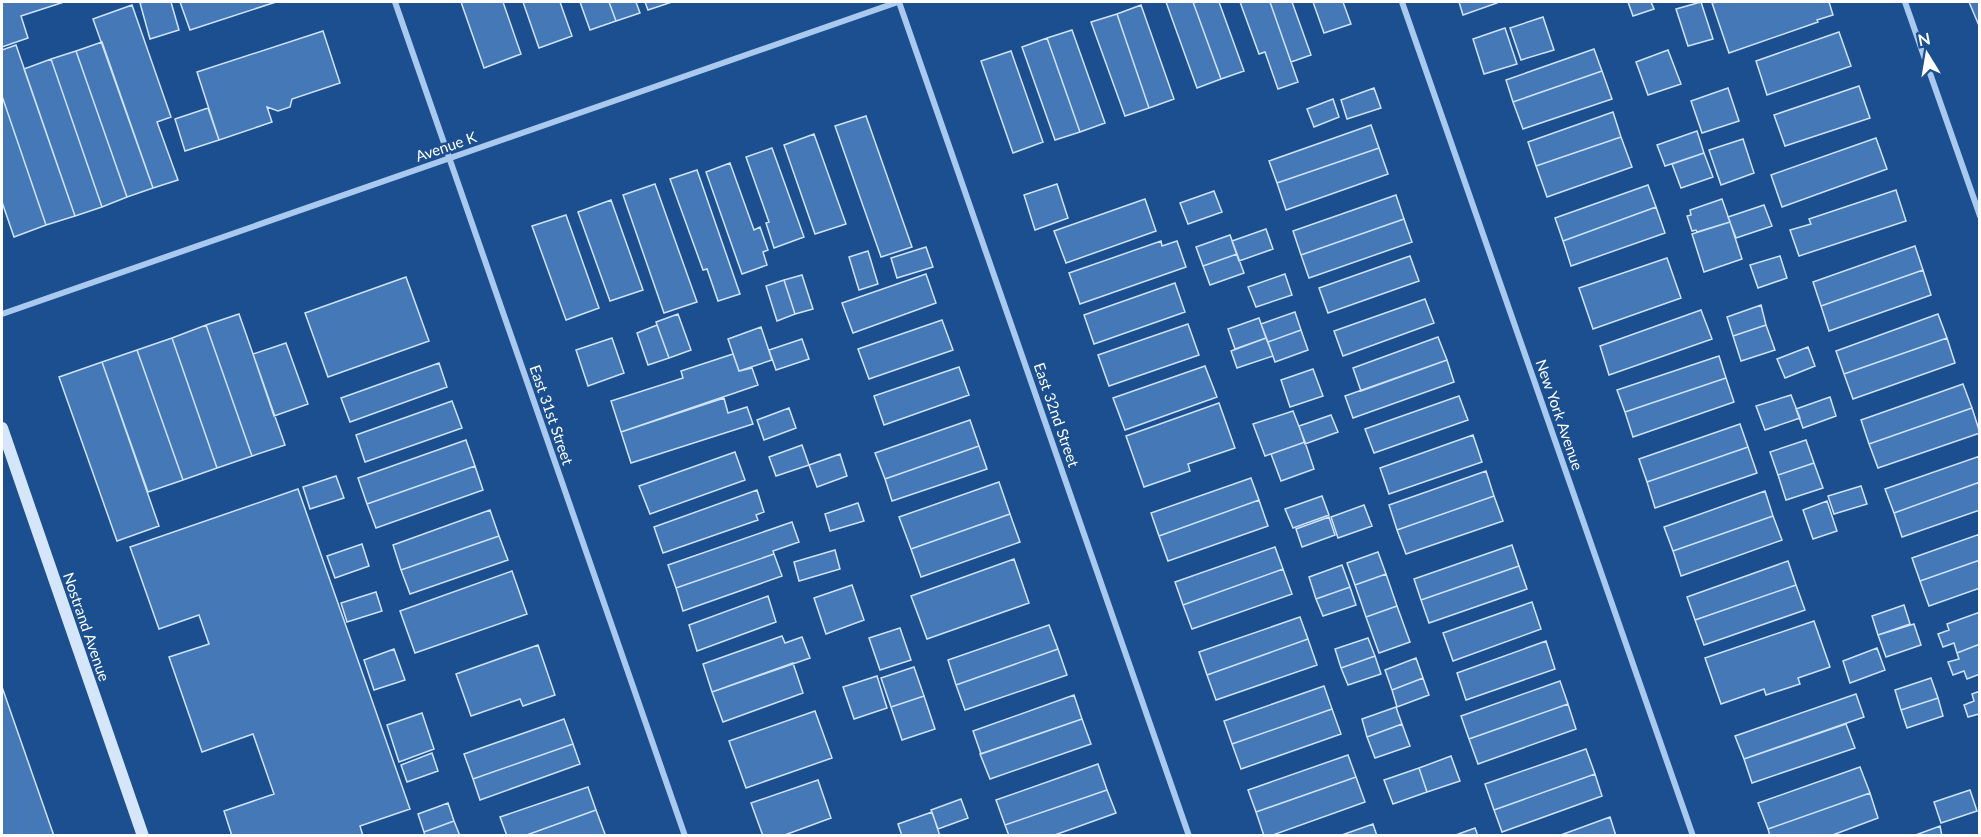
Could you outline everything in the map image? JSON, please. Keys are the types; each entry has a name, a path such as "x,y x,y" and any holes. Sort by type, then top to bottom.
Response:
{"main road":[{"name":"Nostrand Avenue","path":"2,429 143,836"}],"street":[{"name":"East 31st Street","path":"395,2 685,836"},
{"name":"Avenue K","path":"2,314 899,2"},
{"name":"East 32nd Street","path":"899,2 1190,836"},
{"name":"New York Avenue","path":"1402,2 1693,836"},
{"path":"1905,2 1980,216"}],"building":[{"path":"2,2 64,2 21,16 28,38 2,47"},
{"path":"171,2 179,30 150,39 140,3"},
{"path":"180,2 276,2 190,30"},
{"path":"461,2 503,2 521,54 484,68"},
{"path":"523,2 560,2 572,36 539,48"},
{"path":"580,2 609,2 616,21 590,30"},
{"path":"609,2 636,2 640,13 616,21"},
{"path":"645,2 672,2 648,10"},
{"path":"1166,2 1193,2 1221,79 1197,88"},
{"path":"1193,2 1219,2 1244,71 1221,79"},
{"path":"1240,2 1270,2 1298,82 1278,89 1265,52 1259,54"},
{"path":"1270,2 1292,2 1311,55 1291,62"},
{"path":"1313,2 1343,2 1351,24 1324,33"},
{"path":"1459,2 1496,2 1497,3 1463,15"},
{"path":"1628,2 1651,2 1654,9 1633,16"},
{"path":"1701,2 1713,39 1688,46 1676,9"},
{"path":"1829,2 1833,15 1729,53 1712,3"},
{"path":"1969,2 1980,2 1980,28"},
{"path":"132,5 171,117 157,122 178,180 153,188 93,19"},
{"path":"1141,5 1174,99 1149,108 1117,14"},
{"path":"1117,14 1149,108 1125,116 1091,22"},
{"path":"1543,17 1554,50 1521,60 1510,28"},
{"path":"1505,28 1517,64 1484,74 1473,39"},
{"path":"1072,30 1105,123 1080,132 1047,38"},
{"path":"323,31 340,83 292,99 290,107 278,111 267,107 272,122 219,140 197,72"},
{"path":"1839,32 1851,66 1767,95 1756,61"},
{"path":"1047,38 1080,132 1055,140 1022,47"},
{"path":"102,42 153,188 127,197 76,51"},
{"path":"16,45 75,216 46,225 2,96 2,50"},
{"path":"1594,49 1602,71 1513,102 1506,80"},
{"path":"1668,50 1681,84 1648,95 1636,62"},
{"path":"76,51 127,197 102,207 51,59"},
{"path":"1011,51 1043,142 1013,153 981,61"},
{"path":"51,59 102,207 75,216 24,69"},
{"path":"1602,71 1612,99 1523,129 1513,102"},
{"path":"1859,86 1870,118 1785,146 1774,115"},
{"path":"1374,88 1381,108 1347,119 1341,100"},
{"path":"1728,88 1739,121 1702,133 1691,101"},
{"path":"2,96 46,225 14,237 2,202"},
{"path":"1333,99 1339,117 1314,127 1307,109"},
{"path":"208,108 219,140 185,151 175,119"},
{"path":"1613,112 1621,137 1536,166 1528,142"},
{"path":"866,116 912,247 881,257 835,126"},
{"path":"1371,125 1379,148 1277,183 1269,161"},
{"path":"1697,131 1704,153 1665,166 1657,145"},
{"path":"814,134 846,224 815,234 784,145"},
{"path":"1621,137 1632,167 1547,197 1536,166"},
{"path":"1876,138 1887,169 1782,207 1771,175"},
{"path":"1743,139 1754,173 1721,185 1709,150"},
{"path":"772,148 804,237 774,248 766,223 769,222 746,157"},
{"path":"1379,148 1388,174 1286,210 1277,183"},
{"path":"1704,153 1713,177 1681,188 1672,164"},
{"path":"730,163 754,230 760,227 768,250 763,252 767,265 742,274 706,172"},
{"path":"697,170 740,294 718,301 707,269 703,270 670,179"},
{"path":"655,184 697,302 664,313 623,195"},
{"path":"1057,184 1068,218 1035,230 1024,195"},
{"path":"1648,185 1656,207 1563,241 1555,218"},
{"path":"1896,190 1906,221 1799,256 1790,230 1811,224 1809,219"},
{"path":"1214,191 1222,212 1188,224 1180,203"},
{"path":"1396,195 1404,219 1301,255 1293,231"},
{"path":"1145,199 1156,231 1066,263 1054,231"},
{"path":"1722,199 1730,222 1697,232 1692,231 1687,216 1691,215 1690,210"},
{"path":"611,200 643,290 610,301 578,212"},
{"path":"1764,205 1772,226 1736,238 1728,217"},
{"path":"1656,207 1665,233 1571,266 1563,241"},
{"path":"566,215 599,308 566,320 532,226"},
{"path":"1404,219 1412,242 1309,278 1301,255"},
{"path":"1730,222 1742,259 1704,272 1692,234"},
{"path":"1266,229 1273,249 1239,261 1232,241"},
{"path":"1230,235 1237,254 1203,266 1196,247"},
{"path":"1161,241 1162,246 1177,241 1186,267 1080,304 1069,273"},
{"path":"1915,246 1923,270 1821,306 1813,282"},
{"path":"926,247 933,267 897,278 891,258"},
{"path":"868,251 878,284 859,290 849,257"},
{"path":"1237,254 1244,273 1210,285 1203,266"},
{"path":"1410,256 1419,281 1328,313 1319,288"},
{"path":"1780,256 1787,278 1758,288 1750,265"},
{"path":"1667,258 1681,298 1593,329 1579,288"},
{"path":"1923,270 1931,295 1829,331 1821,306"},
{"path":"926,274 936,303 853,333 842,303"},
{"path":"1285,274 1292,295 1256,307 1248,287"},
{"path":"802,275 813,309 795,314 784,280"},
{"path":"406,277 429,341 328,377 305,313"},
{"path":"784,280 795,314 777,321 766,286"},
{"path":"1175,283 1185,312 1094,344 1084,315"},
{"path":"1425,299 1434,323 1343,356 1334,331"},
{"path":"1761,305 1766,325 1733,336 1727,317"},
{"path":"1701,310 1712,339 1609,375 1600,346"},
{"path":"1295,312 1301,330 1268,342 1261,324"},
{"path":"239,314 285,445 252,456 206,325"},
{"path":"678,314 691,350 669,358 656,322"},
{"path":"1938,314 1947,338 1844,374 1836,351"},
{"path":"1259,318 1266,338 1235,349 1228,329"},
{"path":"942,320 953,350 869,379 858,349"},
{"path":"1188,324 1199,355 1109,386 1098,355"},
{"path":"206,325 252,456 217,468 172,338"},
{"path":"657,325 669,358 648,365 637,333"},
{"path":"1766,325 1775,350 1741,361 1733,336"},
{"path":"761,327 772,360 739,371 728,339"},
{"path":"1301,330 1308,350 1275,362 1268,342"},
{"path":"1438,337 1447,360 1361,391 1353,368"},
{"path":"172,338 217,468 183,480 137,350"},
{"path":"612,338 624,373 588,386 576,350"},
{"path":"1266,338 1273,356 1237,368 1231,351"},
{"path":"1947,338 1955,363 1853,399 1844,374"},
{"path":"802,339 809,359 776,370 769,350"},
{"path":"286,343 308,404 274,416 253,354"},
{"path":"1808,347 1815,366 1785,378 1777,359"},
{"path":"137,350 183,480 148,492 102,362"},
{"path":"733,354 739,371 752,368 758,385 621,432 611,401 683,378 681,371"},
{"path":"1719,356 1726,378 1625,412 1617,390"},
{"path":"1447,360 1454,382 1353,418 1345,396"},
{"path":"102,362 159,526 117,541 59,377"},
{"path":"439,363 447,387 350,422 341,398"},
{"path":"1205,366 1217,397 1125,430 1113,398"},
{"path":"959,367 969,395 884,425 874,396"},
{"path":"1313,369 1323,396 1290,407 1281,380"},
{"path":"1726,378 1734,402 1633,437 1625,412"},
{"path":"1963,384 1972,408 1869,444 1861,420"},
{"path":"1791,395 1800,418 1765,430 1756,406"},
{"path":"1459,396 1468,420 1374,453 1365,429"},
{"path":"1830,397 1836,416 1803,428 1796,409"},
{"path":"724,398 728,413 747,407 753,424 631,463 621,432"},
{"path":"452,401 462,428 365,462 356,435"},
{"path":"1219,403 1235,448 1188,464 1190,471 1144,487 1126,436"},
{"path":"789,408 796,428 764,440 757,420"},
{"path":"1972,408 1980,433 1878,468 1869,444"},
{"path":"1293,411 1305,442 1265,456 1253,424"},
{"path":"1331,415 1338,432 1305,444 1299,426"},
{"path":"970,420 979,446 885,479 875,453"},
{"path":"1740,424 1748,447 1647,482 1639,459"},
{"path":"1473,435 1482,462 1389,494 1380,468"},
{"path":"466,440 475,466 367,504 358,478"},
{"path":"1806,440 1814,463 1778,475 1770,452"},
{"path":"1305,442 1314,469 1281,481 1271,454"},
{"path":"802,445 809,465 776,476 769,457"},
{"path":"979,446 987,469 892,501 885,479"},
{"path":"1748,447 1757,473 1655,508 1647,482"},
{"path":"735,452 745,480 650,514 639,486"},
{"path":"840,454 847,476 817,487 809,465"},
{"path":"1980,456 1980,482 1894,513 1885,489"},
{"path":"1814,463 1823,488 1786,500 1778,475"},
{"path":"475,466 483,490 376,528 367,504"},
{"path":"1486,471 1494,496 1397,530 1389,505"},
{"path":"336,476 344,498 310,509 303,487"},
{"path":"1251,478 1259,500 1159,536 1151,513"},
{"path":"999,482 1010,514 911,549 899,517"},
{"path":"1980,482 1980,510 1902,537 1894,513"},
{"path":"1861,486 1867,504 1834,514 1828,496"},
{"path":"298,489 410,809 360,826 363,836 232,836 224,811 274,794 253,734 202,752 169,657 209,644 199,615 159,629 130,547"},
{"path":"757,490 764,512 756,515 758,520 663,553 654,527"},
{"path":"1765,491 1773,516 1673,551 1664,527"},
{"path":"1322,496 1329,515 1293,528 1285,509"},
{"path":"1494,496 1503,521 1406,554 1397,530"},
{"path":"1259,500 1268,526 1168,561 1159,536"},
{"path":"1827,501 1837,531 1813,539 1803,510"},
{"path":"858,503 864,521 830,531 825,514"},
{"path":"1364,505 1372,526 1338,538 1331,517"},
{"path":"490,510 499,536 401,570 393,545"},
{"path":"1010,514 1020,542 921,577 911,549"},
{"path":"1773,516 1782,540 1681,576 1673,551"},
{"path":"1329,517 1335,535 1302,547 1296,529"},
{"path":"792,522 799,542 773,551 774,554 676,588 668,565"},
{"path":"1980,534 1980,560 1920,581 1912,558"},
{"path":"499,536 508,560 410,594 401,570"},
{"path":"362,544 369,566 335,578 327,556"},
{"path":"1512,545 1519,566 1421,600 1414,579"},
{"path":"1275,547 1283,569 1183,605 1175,582"},
{"path":"835,550 840,569 799,581 794,562"},
{"path":"1378,552 1386,574 1355,585 1347,563"},
{"path":"774,554 782,576 683,611 676,588"},
{"path":"1014,559 1029,603 927,639 911,596"},
{"path":"1980,560 1980,588 1929,606 1920,581"},
{"path":"1788,561 1796,585 1695,620 1687,597"},
{"path":"1342,565 1350,587 1316,599 1309,577"},
{"path":"1519,566 1527,589 1429,623 1421,600"},
{"path":"1283,569 1292,594 1192,629 1183,605"},
{"path":"512,571 527,614 415,653 400,611"},
{"path":"1386,574 1397,606 1366,617 1355,585"},
{"path":"852,585 864,620 826,634 814,598"},
{"path":"1796,585 1805,610 1704,645 1695,620"},
{"path":"1350,587 1356,605 1323,616 1316,599"},
{"path":"376,592 382,611 347,622 341,603"},
{"path":"768,596 776,622 697,651 689,625"},
{"path":"1532,602 1541,629 1453,661 1443,633"},
{"path":"1904,605 1910,624 1878,635 1872,616"},
{"path":"1397,606 1410,642 1379,653 1366,617"},
{"path":"1980,612 1980,644 1957,653 1954,643 1943,647 1938,634 1949,630 1947,624"},
{"path":"1300,617 1308,639 1207,675 1199,652"},
{"path":"1814,621 1830,667 1798,678 1800,684 1766,695 1764,689 1721,704 1705,658"},
{"path":"1914,624 1921,645 1886,657 1878,635"},
{"path":"1049,625 1058,649 956,685 948,660"},
{"path":"900,628 911,660 880,670 869,638"},
{"path":"782,636 785,643 802,637 810,658 712,692 703,664"},
{"path":"1368,638 1375,656 1341,668 1335,649"},
{"path":"1308,639 1317,665 1216,700 1207,675"},
{"path":"1546,641 1555,669 1466,700 1457,673"},
{"path":"1980,644 1980,674 1967,679 1964,671 1953,675 1948,662 1959,659 1957,653"},
{"path":"538,645 555,695 523,706 520,699 471,716 456,674"},
{"path":"1877,648 1885,670 1850,683 1843,661"},
{"path":"394,649 405,680 374,690 364,660"},
{"path":"1058,649 1067,675 965,710 956,685"},
{"path":"1375,656 1381,674 1348,685 1341,668"},
{"path":"1416,658 1423,678 1392,690 1385,670"},
{"path":"793,663 803,693 723,722 712,692"},
{"path":"914,667 924,696 891,707 881,678"},
{"path":"877,676 887,708 854,719 843,687"},
{"path":"1423,678 1429,695 1397,707 1392,690"},
{"path":"1931,678 1938,698 1901,710 1895,690"},
{"path":"1560,681 1568,704 1469,739 1461,716"},
{"path":"1324,686 1332,709 1232,744 1224,721"},
{"path":"2,687 54,836 2,836"},
{"path":"1980,691 1980,716 1979,714 1968,717 1964,705 1974,701 1972,694"},
{"path":"1856,694 1864,717 1744,759 1735,736"},
{"path":"1074,695 1082,719 981,754 973,731"},
{"path":"924,696 935,729 902,740 891,707"},
{"path":"1938,698 1943,716 1907,728 1901,710"},
{"path":"1568,704 1576,729 1478,764 1469,739"},
{"path":"1396,707 1402,724 1367,737 1362,719"},
{"path":"1332,709 1341,734 1241,769 1232,744"},
{"path":"815,711 832,758 746,788 729,741"},
{"path":"422,713 434,749 399,762 387,725"},
{"path":"564,719 573,744 473,779 464,754"},
{"path":"1082,719 1091,744 990,779 980,754"},
{"path":"1402,724 1410,746 1375,758 1367,737"},
{"path":"1846,724 1855,748 1752,783 1744,759"},
{"path":"573,744 580,764 480,800 473,779"},
{"path":"1586,749 1595,774 1494,810 1485,784"},
{"path":"432,753 438,771 407,782 401,765"},
{"path":"1348,755 1356,777 1256,812 1248,790"},
{"path":"1451,756 1460,781 1427,792 1419,768"},
{"path":"1098,764 1107,790 1005,825 996,800"},
{"path":"1860,767 1870,793 1768,829 1758,803"},
{"path":"1419,768 1427,792 1393,804 1384,780"},
{"path":"1595,774 1602,796 1502,832 1494,810"},
{"path":"1356,777 1365,802 1270,836 1264,836 1256,812"},
{"path":"818,780 831,818 782,836 763,836 751,803"},
{"path":"588,787 596,810 524,836 507,836 500,817"},
{"path":"1107,790 1116,813 1052,836 1009,836 1005,825"},
{"path":"1970,790 1977,811 1941,823 1934,802"},
{"path":"1870,793 1878,818 1830,836 1770,836 1768,829"},
{"path":"961,799 968,818 938,829 931,810"},
{"path":"448,803 454,821 424,832 418,814"},
{"path":"596,810 605,834 600,836 524,836"},
{"path":"932,812 940,836 902,836 898,824"},
{"path":"1610,817 1616,836 1558,836"},
{"path":"454,821 460,836 425,836 424,832"},
{"path":"1373,824 1377,836 1339,836"},
{"path":"1940,826 1942,836 1913,836"},
{"path":"1475,828 1478,836 1453,836"}]}
